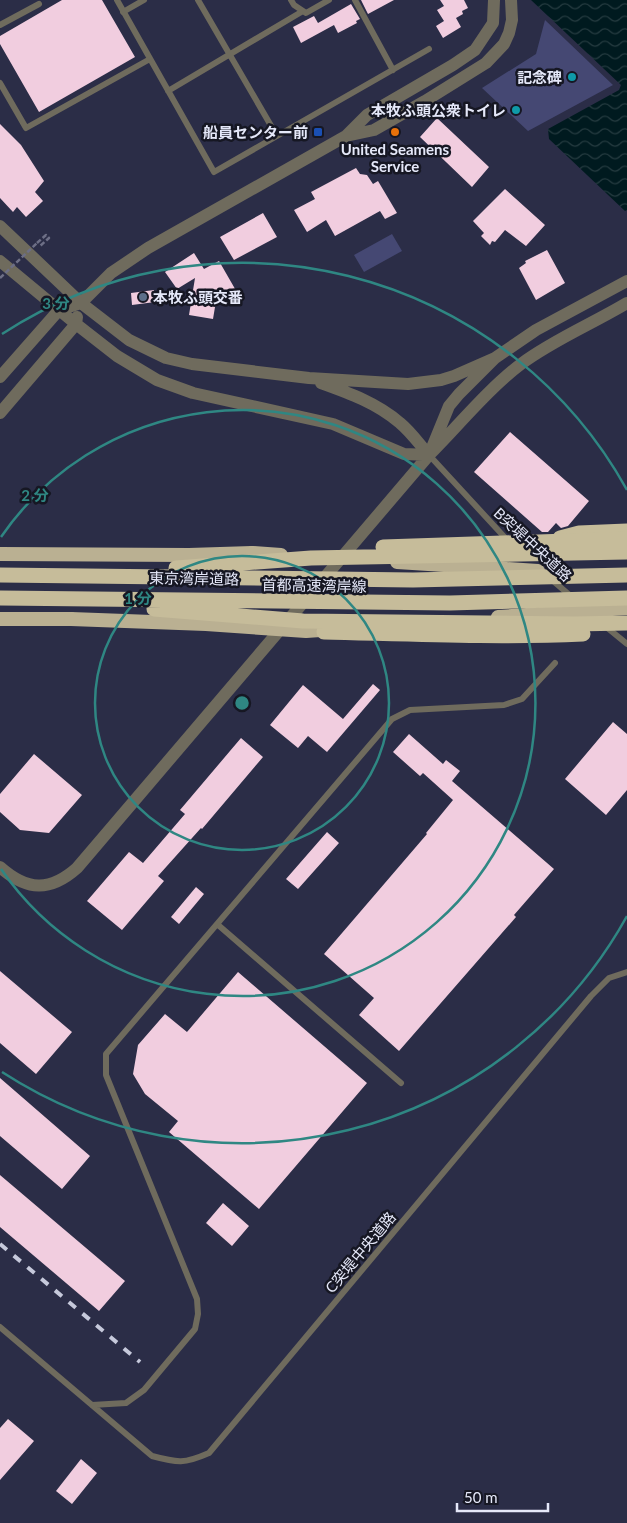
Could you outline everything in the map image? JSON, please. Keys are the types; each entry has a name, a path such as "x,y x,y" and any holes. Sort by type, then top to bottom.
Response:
{"highway":[{"path":"551,541 580,533 627,531"},
{"path":"0,554 190,555 627,539"},
{"path":"72,576 311,558 627,552"},
{"path":"252,553 627,576"},
{"name":"首都高速湾岸線","path":"0,575 413,580 627,576"},
{"name":"東京湾岸道路","path":"0,581 404,586 627,582"},
{"name":"東京湾岸道路","path":"0,592 488,596 627,592"},
{"name":"首都高速湾岸線","path":"0,598 450,603 627,598"},
{"path":"39,599 303,621 627,623"},
{"path":"306,631 627,608"},
{"path":"0,619 71,619 206,624 306,631 514,636 627,631"}],"street":[{"path":"0,377 59,310 81,303 111,273 130,260 346,136 366,115 453,65 475,50 493,23 494,0"},
{"path":"346,136 374,130 486,63 504,44 509,33 512,20 511,0"},
{"path":"0,226 81,303 129,340 166,358 192,364 309,378 394,384 423,383 454,376 495,358 536,330 627,280"},
{"path":"0,261 76,324 132,367 168,385 199,394 322,420 404,454 429,455"},
{"path":"0,413 76,324 81,303"},
{"path":"0,867 18,881 42,886 57,882 77,868 429,455 487,395 521,364 543,349 627,304"},
{"path":"429,455 449,406 495,358"},
{"path":"309,378 360,397 375,406 401,424 429,455"}],"lane":[{"path":"116,0 214,172 429,50"},
{"path":"123,12 144,0"},
{"path":"198,0 277,136"},
{"path":"291,0 294,5 306,14 329,0"},
{"path":"355,0 393,70"},
{"path":"0,26 38,4"},
{"path":"168,91 303,11"},
{"path":"0,83 26,128 150,59"},
{"name":"B突堤中央道路","path":"429,455 508,540 627,644"},
{"path":"92,1404 126,1402 144,1390 195,1329 198,1314 196,1299 106,1075 106,1054 392,719 410,710 504,705 522,699 555,662"},
{"path":"217,924 401,1083"},
{"name":"C突堤中央道路","path":"0,1327 152,1456 176,1462 192,1460 209,1453 591,996 609,978 627,972"}],"path":[{"path":"0,278 38,245"}],"shaded area":[{"path":"545,20 613,85 528,131 482,88 536,54"},
{"path":"392,234 402,251 364,272 354,255"}],"water":[{"path":"531,0 627,0 627,210 625,211 549,139 548,129 619,90 621,85"}],"building":[{"path":"62,0 102,0 135,57 39,112 0,44 0,36"},
{"path":"361,0 394,0 368,14"},
{"path":"440,0 464,0 468,8 462,11 463,14 456,18 461,27 443,38 436,26 444,21 437,10 444,6"},
{"path":"351,4 360,19 356,21 357,23 338,33 334,25 301,43 293,27 314,16 318,23"},
{"path":"437,118 489,167 472,187 420,137"},
{"path":"0,124 21,145 44,181 35,192 43,201 26,217 17,207 13,212 0,198"},
{"path":"356,168 360,174 367,175 373,184 378,181 397,213 385,219 380,211 335,236 326,220 307,232 294,210 315,199 311,192"},
{"path":"505,189 545,225 526,246 505,230 490,245 481,236 484,233 473,221"},
{"path":"263,213 277,237 234,260 220,237"},
{"path":"547,250 565,283 536,300 519,268 526,263 525,261"},
{"path":"194,253 204,269 219,261 242,301 217,295 213,319 189,315 195,278 177,289 165,272"},
{"name":"本牧ふ頭交番","path":"154,290 155,302 132,305 131,293"},
{"path":"510,432 589,501 568,526 561,528 556,523 548,532 542,532 474,472"},
{"path":"373,684 380,690 327,752 308,736 298,748 270,725 303,685 343,719"},
{"path":"613,722 627,734 627,790 606,815 565,779"},
{"path":"409,734 443,764 446,760 460,771 452,781 554,869 514,915 516,917 399,1051 359,1015 374,998 324,954 427,834 453,800 423,773 420,776 393,752"},
{"path":"241,738 263,757 202,829 158,876 164,881 122,930 87,901 129,852 143,863 185,814 180,810"},
{"path":"34,754 82,795 49,833 20,830 0,812 0,794"},
{"path":"327,832 339,843 298,889 286,879"},
{"path":"196,887 204,894 179,924 171,917"},
{"path":"0,971 72,1032 36,1074 0,1043"},
{"path":"238,972 367,1083 259,1209 169,1132 178,1121 145,1094 133,1074 138,1045 165,1014 187,1032"},
{"path":"0,1078 90,1156 62,1189 0,1136"},
{"path":"0,1175 125,1281 99,1311 0,1227"},
{"path":"223,1203 249,1226 232,1246 206,1223"},
{"path":"8,1419 34,1441 0,1480 0,1428"},
{"path":"81,1459 97,1473 72,1504 56,1491"}],"railway":[{"path":"0,1244 140,1362"}],"place":[{"name":"記念碑","path":"572,77"},
{"name":"本牧ふ頭公衆トイレ","path":"516,110"},
{"name":"船員センター前","path":"318,132"},
{"name":"United Seamens Service","path":"395,132"},
{"name":"本牧ふ頭交番","path":"143,297"}]}
